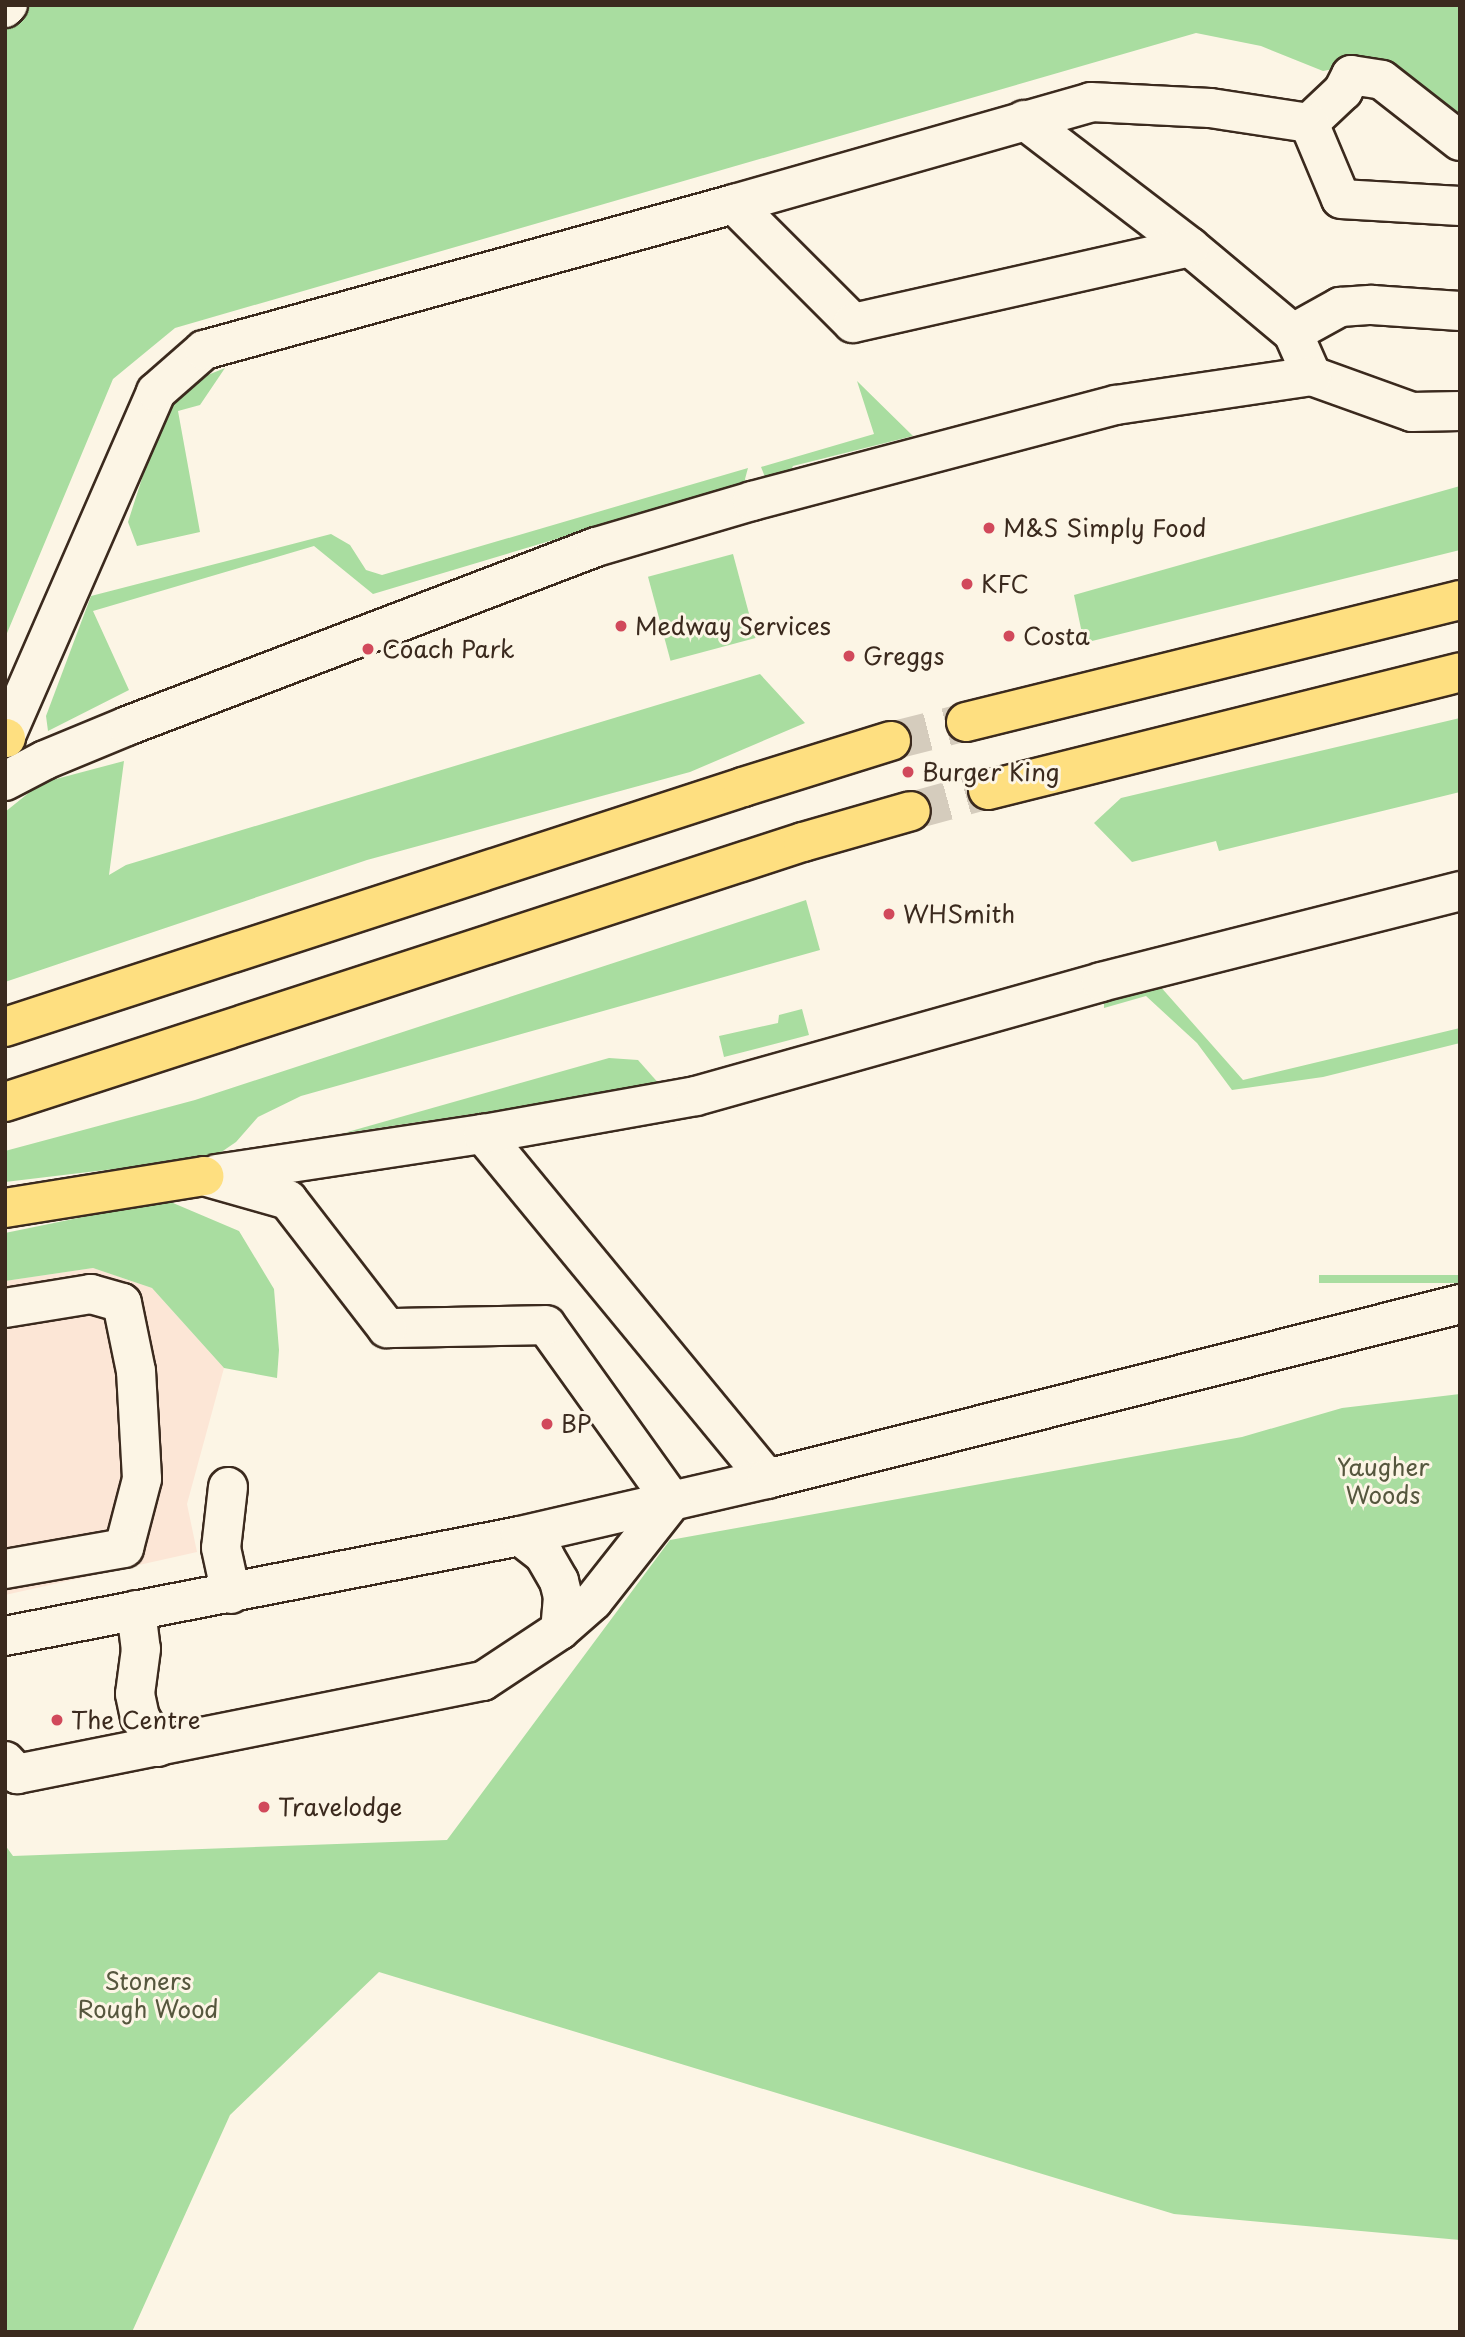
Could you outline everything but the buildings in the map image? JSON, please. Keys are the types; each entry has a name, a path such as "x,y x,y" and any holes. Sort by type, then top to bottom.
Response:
{"highway":[{"path":"966,722 1460,600"},
{"path":"988,790 1460,672"},
{"path":"5,1027 891,741"},
{"path":"5,1102 803,842 911,811"},
{"path":"5,1208 204,1176"}],"lane":[{"path":"1309,123 1343,91 1351,75 1382,80 1460,141"},
{"path":"5,738 156,392 204,350 734,204 1091,102 1210,108 1309,123"},
{"path":"1024,120 1190,247 1293,333 1312,376"},
{"path":"1309,123 1341,199 1460,206"},
{"path":"734,204 853,323 1190,247"},
{"path":"1293,333 1340,307 1372,305 1460,311"},
{"path":"5,781 45,760 127,726 596,547 765,498 1116,405 1312,376 1412,412 1460,411"},
{"path":"204,1176 483,1134 696,1096 1082,987 1460,891"},
{"path":"483,1134 767,1479"},
{"path":"204,1176 288,1200 387,1328 546,1325 672,1501"},
{"path":"5,1308 91,1294 122,1303 136,1371 142,1479 124,1548 5,1569"},
{"path":"5,1636 520,1536 767,1479 1460,1304"},
{"path":"228,1487 221,1548 231,1594"},
{"path":"5,1761 17,1774 484,1681 560,1630 593,1601 672,1501"},
{"path":"520,1536 544,1555 559,1581 563,1597 560,1630"},
{"path":"136,1610 141,1649 135,1694 140,1717 158,1746"}],"shaded area":[{"path":"93,1268 152,1288 224,1368 187,1504 197,1552 5,1595 5,1281"}],"green space":[{"path":"5,5 1460,5 1460,120 1386,59 1323,71 1261,46 1196,33 175,328 113,379 5,638"},
{"path":"225,368 200,405 178,411 200,532 137,546 128,522 164,410 183,385"},
{"path":"857,381 913,436 793,466 784,484 769,487 761,467 874,434"},
{"path":"748,468 745,479 751,501 683,501 373,594 314,546 93,611 129,690 48,731 46,716 91,596 331,534 350,545 366,570 382,575"},
{"path":"1460,486 1460,550 1084,643 1074,595"},
{"path":"733,554 756,638 671,661 648,577"},
{"path":"760,674 805,723 690,772 367,860 5,982 5,812 41,783 124,761 109,875 126,865"},
{"path":"1460,718 1460,792 1219,851 1216,841 1132,862 1094,823 1121,798"},
{"path":"806,900 820,950 301,1096 258,1117 236,1142 214,1157 5,1182 5,1151 195,1100"},
{"path":"1159,985 1243,1080 1460,1028 1460,1043 1323,1077 1232,1090 1197,1043 1146,996 1104,1008 1104,998"},
{"path":"802,1009 809,1035 724,1057 719,1036 778,1023 779,1015"},
{"path":"609,1058 638,1060 661,1086 344,1133"},
{"path":"166,1200 239,1231 274,1289 279,1350 277,1378 224,1368 152,1288 93,1268 5,1281 5,1233"},
{"path":"1319,1275 1460,1275 1460,1283 1319,1283"},
{"path":"1460,1394 1460,2240 1174,2214 379,1972 230,2115 132,2332 5,2332 5,1845 13,1856 447,1840 670,1540 1242,1437 1342,1408"}],"tunnel":[{"path":"891,741 966,722"},
{"path":"911,811 988,790"}],"place":[{"name":"M&S Simply Food","path":"989,528"},
{"name":"KFC","path":"967,584"},
{"name":"Medway Services","path":"621,626"},
{"name":"Costa","path":"1009,636"},
{"name":"Coach Park","path":"368,649"},
{"name":"Greggs","path":"849,656"},
{"name":"Burger King","path":"908,772"},
{"name":"WHSmith","path":"889,914"},
{"name":"BP","path":"547,1424"},
{"name":"The Centre","path":"57,1720"},
{"name":"Travelodge","path":"264,1807"}],"park label":[{"name":"Yaugher Woods","path":"1383,1481"},
{"name":"Stoners Rough Wood","path":"148,1995"}]}
